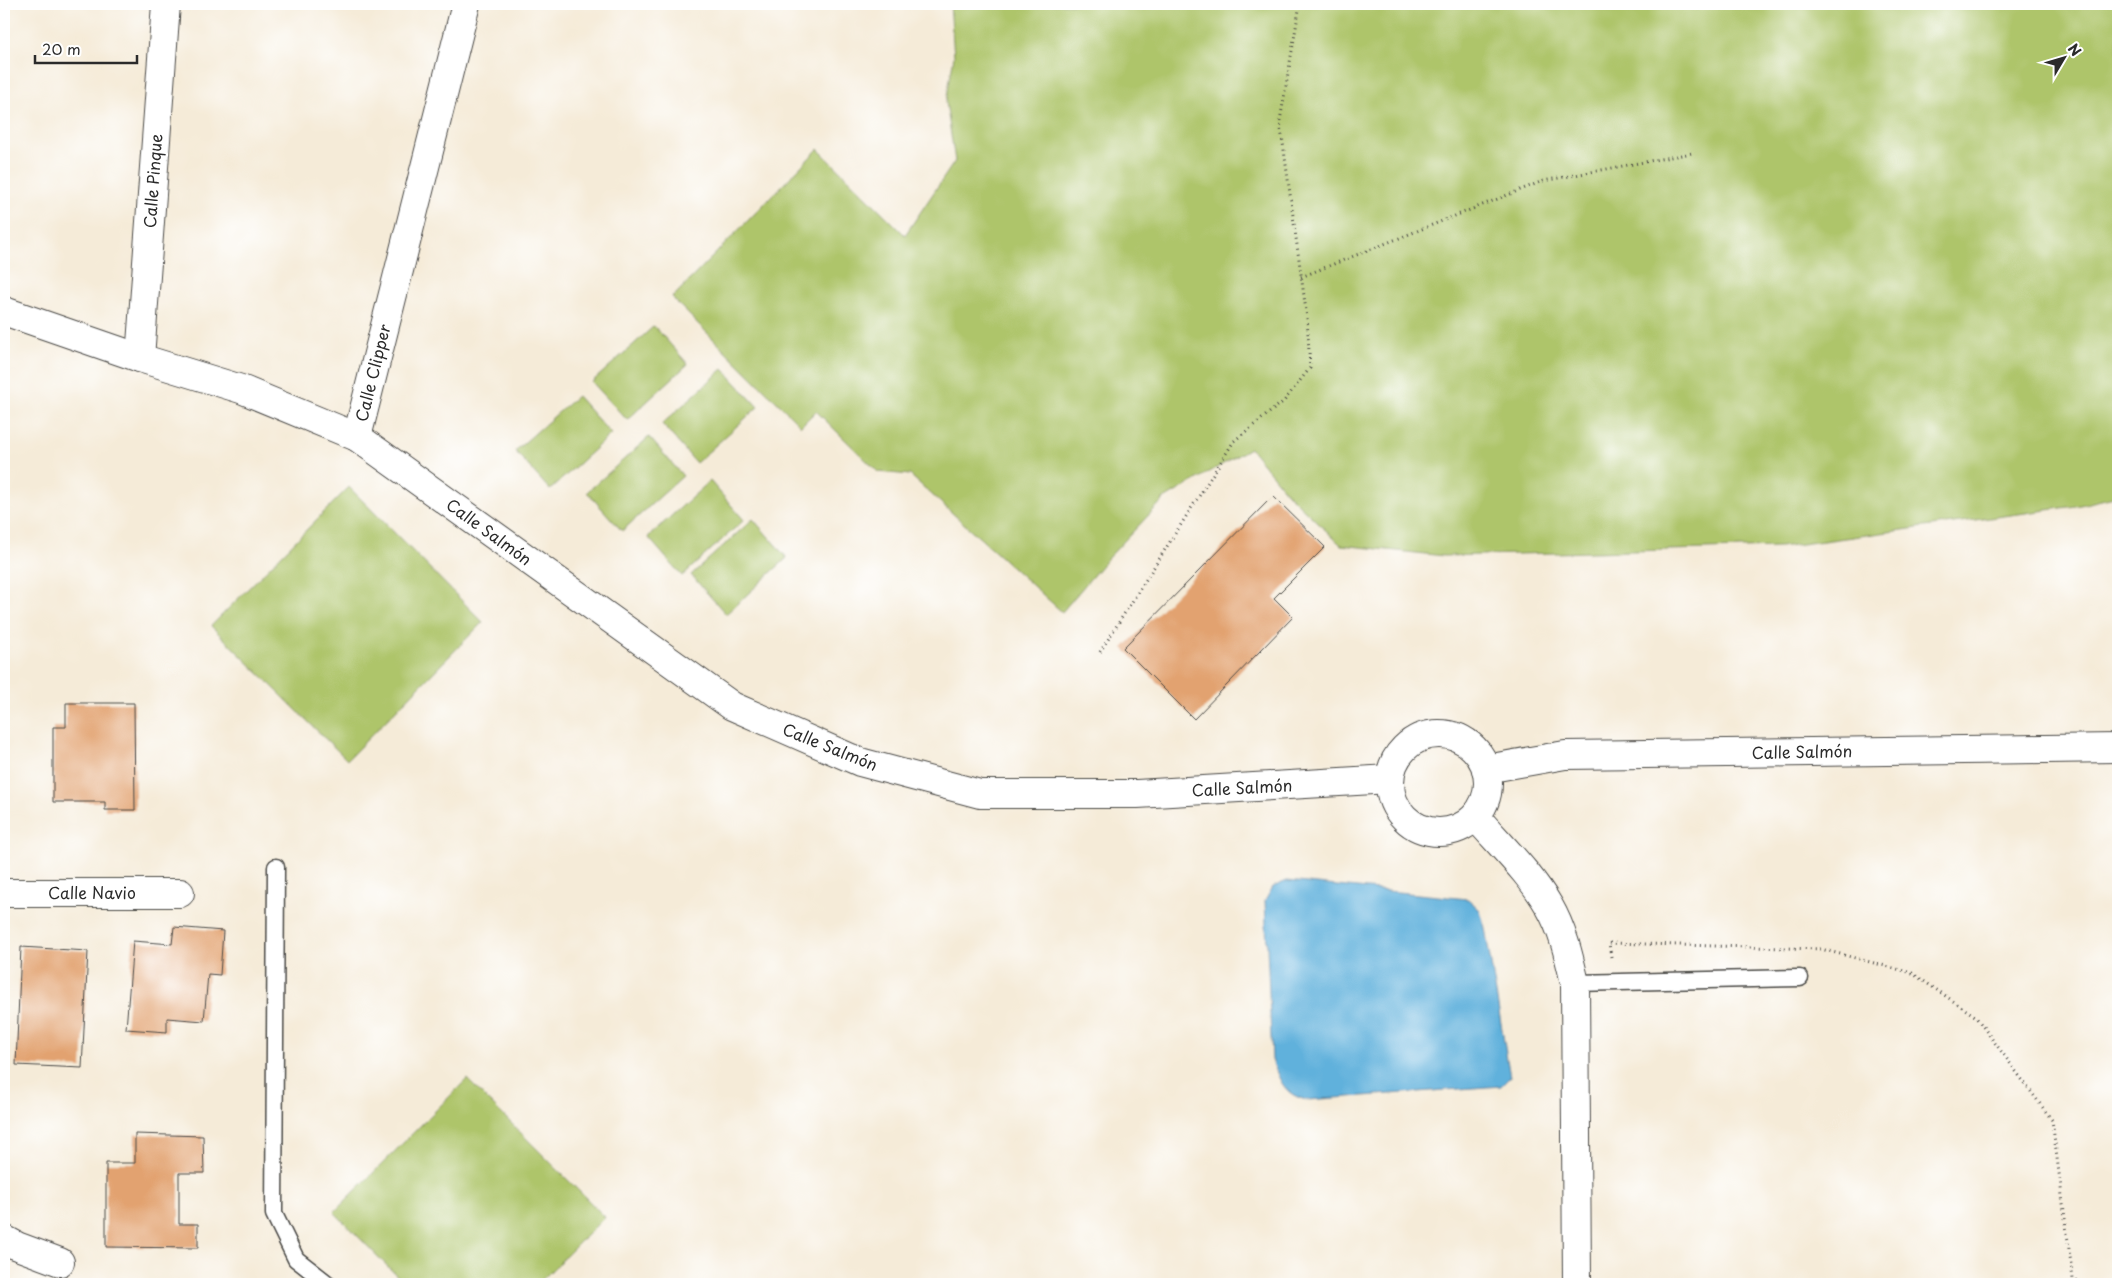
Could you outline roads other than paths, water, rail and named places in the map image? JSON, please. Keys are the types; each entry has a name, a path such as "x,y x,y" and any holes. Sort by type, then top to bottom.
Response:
{"street":[{"name":"Calle Pinque","path":"140,358 166,4"},
{"name":"Calle Clipper","path":"4,312 140,358 241,389 356,437 466,4"},
{"name":"Calle Salmón","path":"356,437 732,706 860,762 980,794 1137,794 1390,778"},
{"path":"1434,734 1451,735 1466,742 1479,753 1486,768 1488,785 1485,802 1476,817 1462,827 1445,832 1428,831 1412,824 1399,812 1392,796 1390,778 1395,762 1404,749 1418,739 1434,734"},
{"name":"Calle Salmón","path":"1486,768 1565,755 2118,748"},
{"path":"1476,817 1525,872 1550,907 1565,941 1575,983 1577,1284"},
{"name":"Calle Navio","path":"4,894 180,893"},
{"path":"4,1238 17,1246 60,1262"}],"lane":[{"path":"276,867 274,1214 296,1259 328,1284"},
{"path":"1575,983 1800,978"}],"water":[{"path":"1287,881 1468,899 1480,910 1485,928 1510,1077 1501,1086 1307,1100 1299,1098 1288,1091 1281,1081 1272,1060 1265,901 1273,887"}]}
